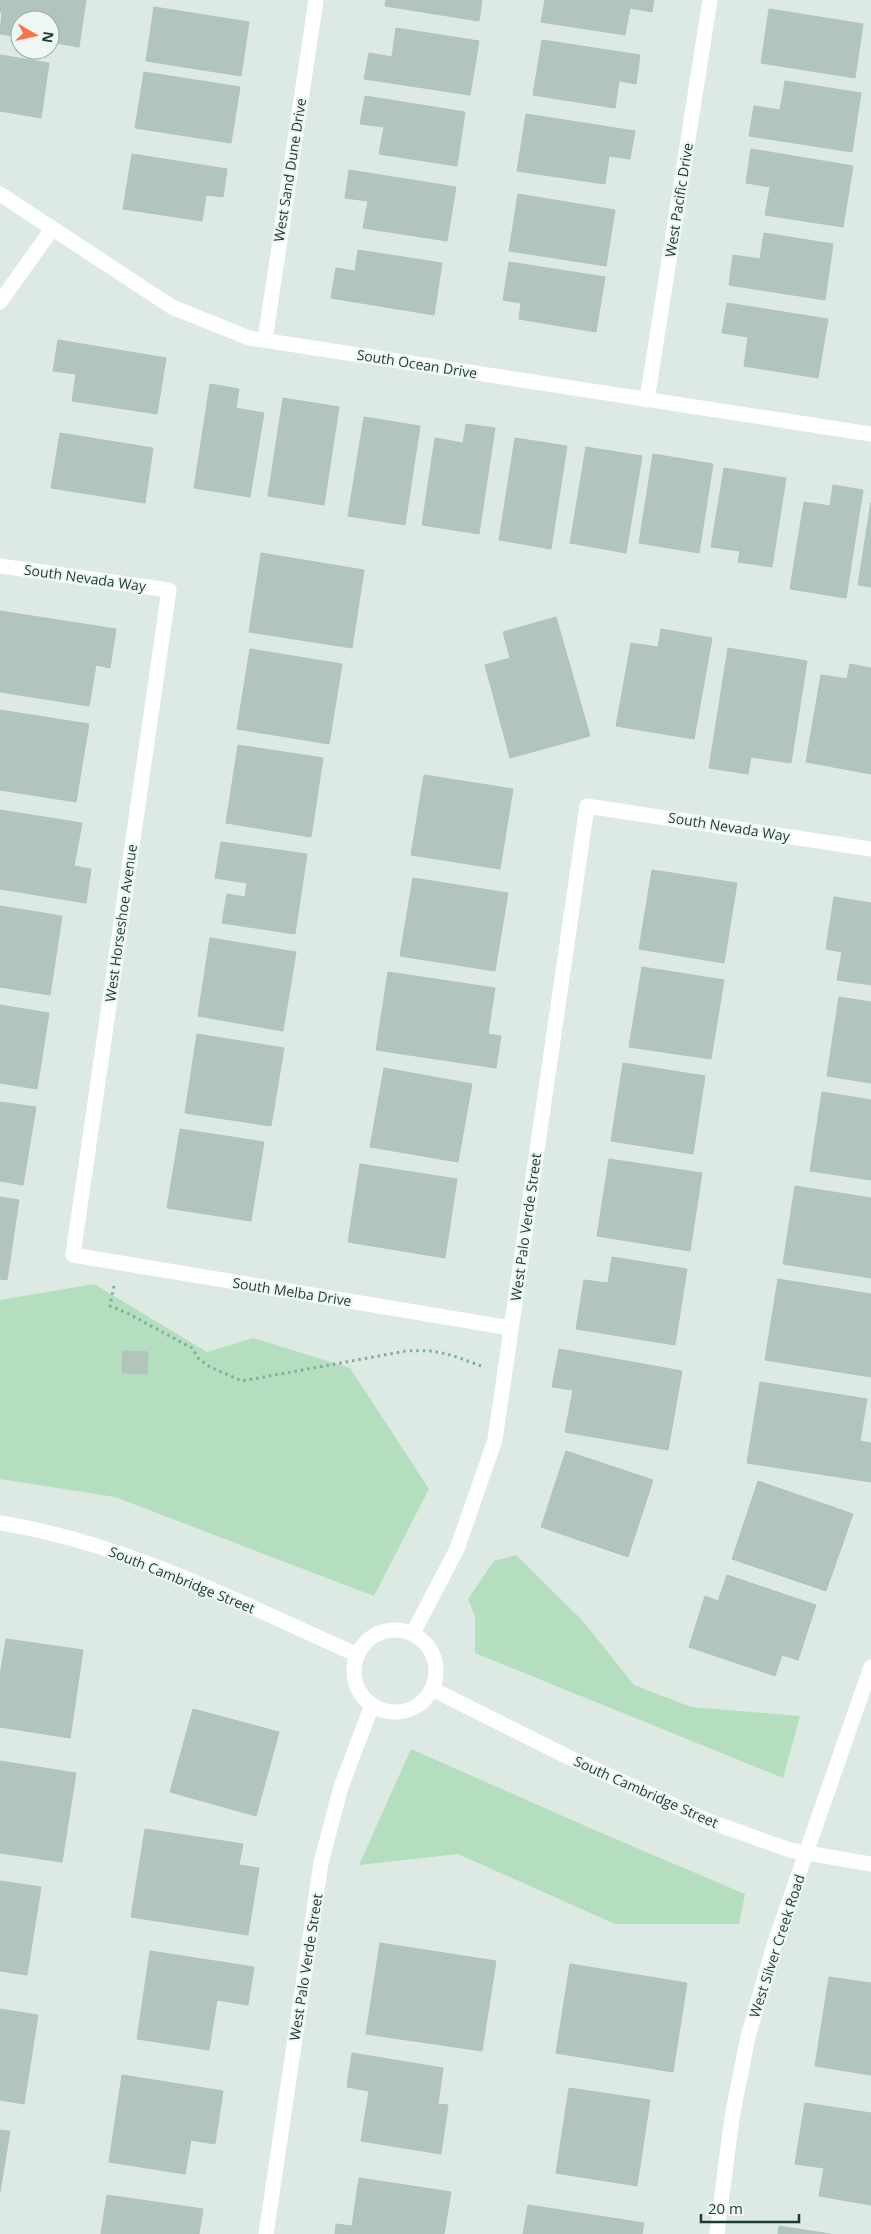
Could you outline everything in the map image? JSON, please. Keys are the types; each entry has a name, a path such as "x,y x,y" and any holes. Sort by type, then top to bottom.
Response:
{"street":[{"name":"West Sand Dune Drive","path":"265,340 316,0"},
{"name":"West Pacific Drive","path":"647,400 710,0"},
{"name":"South Ocean Drive","path":"0,194 172,307 249,338 871,434"},
{"path":"0,302 52,229"},
{"name":"South Nevada Way","path":"0,566 169,590"},
{"name":"West Horseshoe Avenue","path":"73,1255 169,590"},
{"name":"South Nevada Way","path":"587,806 871,849"},
{"name":"West Palo Verde Street","path":"413,1634 457,1549 495,1440 587,806"},
{"name":"South Melba Drive","path":"73,1255 511,1328"},
{"name":"South Cambridge Street","path":"0,1523 26,1527 116,1551 209,1588 358,1655"},
{"path":"387,1630 400,1630 413,1634 424,1641 436,1663 436,1676 432,1689 418,1705 399,1712 385,1711 372,1706 362,1696 356,1682 354,1668 358,1655 365,1643 375,1635 387,1630"},
{"name":"West Silver Creek Road","path":"717,2234 732,2118 748,2037 775,1942 871,1667"},
{"name":"South Cambridge Street","path":"432,1689 564,1755 708,1821 790,1850 871,1864"},
{"name":"West Palo Verde Street","path":"266,2234 321,1863 341,1787 372,1706"}],"path":[{"path":"116,1263 110,1306 129,1314 192,1348 198,1358 210,1368 242,1381 406,1351 431,1350 448,1353 504,1374"}],"green space":[{"path":"94,1284 207,1352 253,1338 350,1368 429,1489 374,1596 115,1497 0,1479 0,1300"},
{"path":"516,1555 582,1620 634,1685 691,1707 800,1716 783,1778 475,1653 475,1616 468,1599 494,1561"},
{"path":"411,1749 745,1894 739,1924 615,1924 458,1854 359,1865"}],"building":[{"path":"0,0 86,0 79,47 60,44 60,10 10,10 10,36 0,34 2,12 0,12"},
{"path":"386,0 482,0 479,21 385,6"},
{"path":"545,0 654,0 652,12 630,8 625,35 541,22"},
{"path":"154,7 249,22 241,76 146,61"},
{"path":"769,9 863,24 855,78 761,63"},
{"path":"396,28 479,41 470,95 364,79 369,53 392,57"},
{"path":"542,40 640,55 636,84 619,81 615,108 533,95"},
{"path":"0,55 10,57 10,60 31,60 49,63 41,118 0,111"},
{"path":"144,72 240,87 231,143 135,128"},
{"path":"785,81 861,93 852,152 749,136 754,106 780,110"},
{"path":"365,96 465,112 457,166 379,154 384,127 360,124"},
{"path":"526,114 635,131 630,159 609,156 605,184 517,171"},
{"path":"751,149 853,166 843,227 765,215 770,187 746,183"},
{"path":"132,154 227,169 223,197 206,195 202,221 123,209"},
{"path":"349,170 456,187 447,241 363,228 368,201 345,198"},
{"path":"518,194 615,210 606,266 509,251"},
{"path":"764,233 833,244 825,300 729,285 733,255 760,259"},
{"path":"358,250 442,263 434,315 331,298 336,268 355,271"},
{"path":"509,262 605,277 596,332 519,319 521,303 503,300"},
{"path":"727,303 828,319 818,378 744,366 748,337 722,333"},
{"path":"58,340 166,358 157,414 72,401 76,374 53,371"},
{"path":"210,384 239,389 236,408 264,413 250,497 194,488"},
{"path":"283,398 339,407 324,505 268,496"},
{"path":"364,417 420,426 405,525 348,516"},
{"path":"466,424 495,428 479,534 422,525 435,438 463,443"},
{"path":"60,433 153,448 145,503 51,488"},
{"path":"515,438 567,446 551,549 499,540"},
{"path":"586,447 642,456 626,553 570,543"},
{"path":"653,454 713,464 699,553 639,543"},
{"path":"724,468 786,478 772,567 738,562 740,551 711,547"},
{"path":"833,485 863,490 846,598 790,589 804,502 830,506"},
{"path":"871,502 871,587 858,585"},
{"path":"261,553 364,570 352,648 249,632"},
{"path":"0,611 116,629 110,668 96,665 89,706 0,692"},
{"path":"556,617 590,736 510,758 485,665 510,658 503,632"},
{"path":"661,629 712,638 694,739 616,726 631,643 658,647"},
{"path":"728,648 807,661 791,763 751,757 748,774 709,768"},
{"path":"250,649 342,664 329,744 237,729"},
{"path":"850,664 871,668 871,774 806,762 821,675 847,679"},
{"path":"0,710 89,724 76,802 0,790"},
{"path":"238,745 323,758 311,837 226,823"},
{"path":"424,775 513,789 500,869 411,855"},
{"path":"0,810 82,823 74,866 91,869 86,903 0,889"},
{"path":"221,842 307,854 295,934 222,923 227,894 245,897 247,883 215,878"},
{"path":"652,870 737,883 724,963 639,949"},
{"path":"413,878 508,893 495,971 400,956"},
{"path":"834,897 871,903 871,985 837,980 842,952 826,949"},
{"path":"0,906 62,916 50,995 0,987"},
{"path":"210,938 296,952 283,1031 198,1016"},
{"path":"642,967 724,980 711,1059 629,1047"},
{"path":"388,972 495,988 488,1034 501,1036 496,1068 376,1050"},
{"path":"839,997 871,1002 871,1083 827,1076"},
{"path":"0,1005 49,1013 37,1089 0,1083"},
{"path":"197,1034 284,1048 271,1126 185,1113"},
{"path":"623,1063 705,1076 693,1154 611,1141"},
{"path":"384,1068 472,1084 458,1162 370,1147"},
{"path":"822,1092 871,1100 871,1180 810,1171"},
{"path":"0,1102 36,1107 23,1185 0,1181"},
{"path":"180,1129 264,1142 251,1221 167,1208"},
{"path":"609,1159 702,1173 690,1251 597,1236"},
{"path":"360,1164 457,1179 445,1258 348,1242"},
{"path":"795,1186 871,1198 871,1278 783,1264"},
{"path":"0,1197 19,1200 7,1280 0,1279"},
{"path":"612,1257 687,1269 675,1345 576,1329 584,1280 608,1283"},
{"path":"778,1279 871,1294 871,1377 765,1360"},
{"path":"559,1349 682,1371 668,1450 565,1432 573,1390 552,1387"},
{"path":"123,1351 148,1352 147,1374 122,1373"},
{"path":"760,1382 867,1399 860,1441 871,1443 871,1482 747,1463"},
{"path":"566,1451 653,1480 628,1557 541,1527"},
{"path":"758,1481 853,1514 826,1591 732,1559"},
{"path":"727,1575 816,1605 798,1660 782,1655 775,1676 689,1647 705,1596 718,1601"},
{"path":"6,1639 83,1650 70,1738 0,1727 0,1675"},
{"path":"193,1709 279,1732 256,1816 170,1792"},
{"path":"0,1761 76,1773 62,1862 0,1853"},
{"path":"145,1829 243,1844 239,1865 259,1868 248,1935 131,1917"},
{"path":"0,1881 41,1887 27,1975 0,1971"},
{"path":"380,1943 496,1961 482,2051 366,2034"},
{"path":"150,1951 254,1967 248,2005 217,2000 209,2050 137,2039"},
{"path":"570,1964 687,1983 673,2072 556,2053"},
{"path":"829,1977 871,1983 871,2075 815,2066"},
{"path":"0,2009 38,2015 24,2104 0,2100"},
{"path":"352,2053 443,2068 438,2104 448,2105 441,2154 361,2141 369,2091 347,2087"},
{"path":"122,2075 223,2091 215,2144 191,2140 185,2174 109,2162"},
{"path":"569,2088 650,2100 637,2186 556,2173"},
{"path":"805,2103 871,2113 871,2205 819,2196 824,2168 795,2164"},
{"path":"0,2130 10,2131 0,2192"},
{"path":"359,2178 451,2192 444,2234 335,2234 336,2224 352,2226"},
{"path":"107,2195 203,2209 199,2234 101,2234"},
{"path":"528,2205 644,2223 642,2234 523,2234"},
{"path":"779,2226 830,2234 778,2234"}]}
